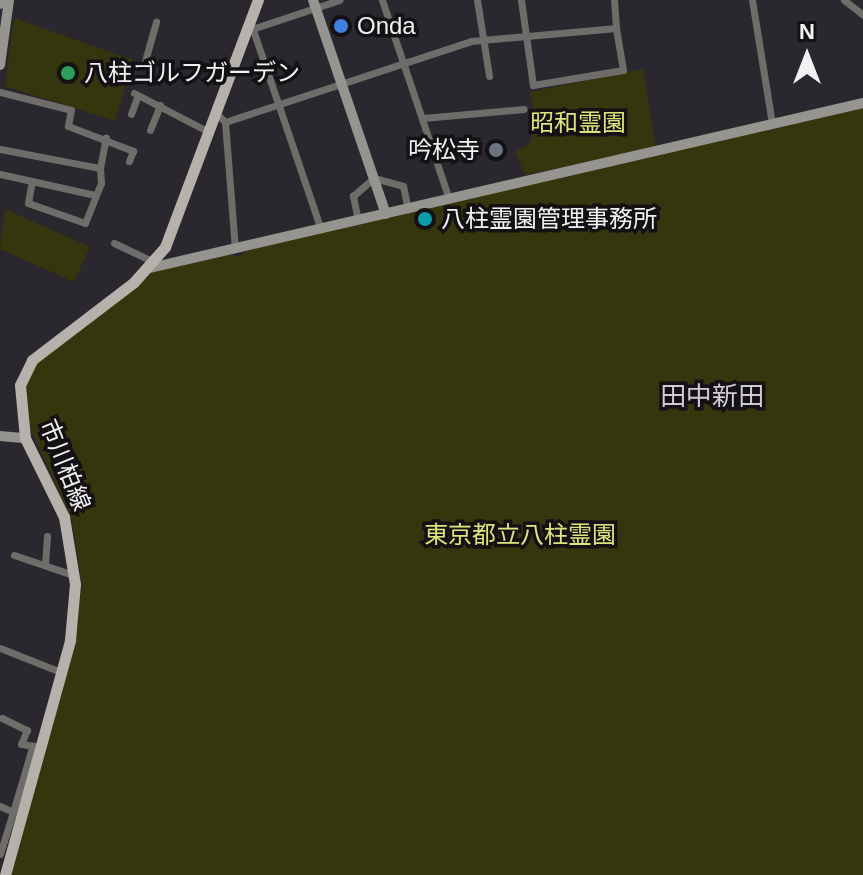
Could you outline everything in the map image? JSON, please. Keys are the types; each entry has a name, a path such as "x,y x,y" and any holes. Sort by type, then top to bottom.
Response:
{"main road":[{"name":"市川柏線","path":"5,875 36,747 61,672 75,576 64,517 25,438 20,385 32,360 152,265 182,215 211,133 221,118 253,25 258,0"}],"street":[{"path":"0,65 9,0"},
{"path":"321,229 253,25 315,4 339,0"},
{"path":"382,0 449,199"},
{"path":"477,0 489,76"},
{"path":"521,0 533,85 623,70 614,0"},
{"path":"752,0 772,124"},
{"path":"844,0 863,15"},
{"path":"315,4 386,214"},
{"path":"145,61 156,22"},
{"path":"235,249 221,118 281,104 484,40 616,28"},
{"path":"0,92 71,110 68,126 106,138 133,151 129,161"},
{"path":"131,114 136,94 211,133"},
{"path":"114,243 152,265 235,249 863,103"},
{"path":"150,130 160,105"},
{"path":"423,118 524,109"},
{"path":"32,181 28,203 85,223 95,195 106,138"},
{"path":"0,149 100,168"},
{"path":"0,174 95,195"},
{"path":"374,178 403,186 408,209"},
{"path":"358,220 353,196 374,178"},
{"path":"0,436 25,438"},
{"path":"45,565 47,536"},
{"path":"14,555 75,576"},
{"path":"0,648 61,672"},
{"path":"0,854 36,747 21,744 27,730 2,718"},
{"path":"0,806 13,812"}],"green space":[{"name":"八柱ゴルフガーデン","path":"14,18 133,60 115,121 5,86"},
{"name":"昭和霊園","path":"643,69 656,149 525,175 515,152 529,144 536,126 530,92"},
{"name":"東京都立八柱霊園","path":"863,108 863,875 11,875 74,640 82,585 72,521 27,420 25,390 35,364 152,272 227,253 239,257 247,249"},
{"path":"5,209 90,247 74,282 0,249"}],"place":[{"name":"Onda","path":"341,26"},
{"name":"八柱ゴルフガーデン","path":"68,73"},
{"name":"吟松寺","path":"496,150"},
{"name":"八柱霊園管理事務所","path":"425,219"}],"district":[{"name":"田中新田","path":"712,397"}]}
